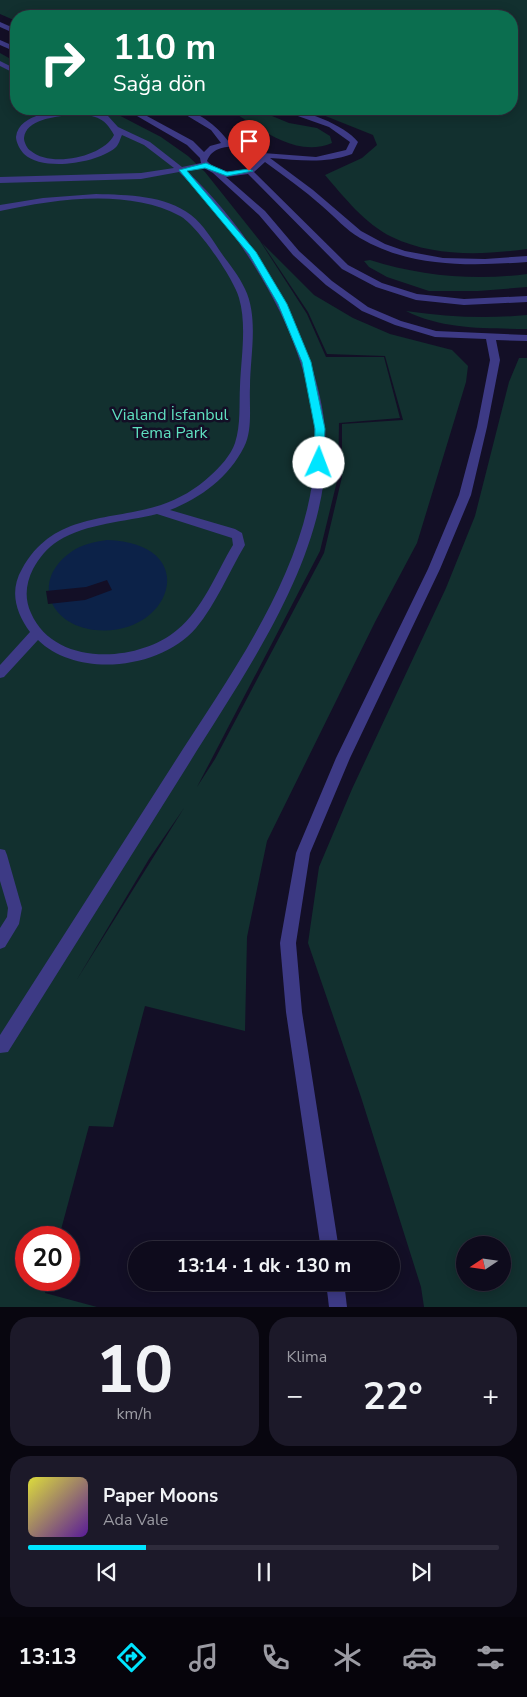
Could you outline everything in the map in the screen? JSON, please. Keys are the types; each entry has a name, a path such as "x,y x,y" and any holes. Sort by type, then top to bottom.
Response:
{"street":[{"path":"52,115 29,124 22,132 20,141 24,149 45,159 76,161 92,157 114,145 118,137 117,129"},
{"path":"2,1046 212,714 264,626 304,541 318,480 320,429 306,362 282,304 253,253 182,170 151,146 117,129 112,122 98,115"},
{"path":"140,115 190,143 205,161 262,213 296,253 329,283 364,309 398,323 435,334 491,338 527,338"},
{"path":"191,115 214,128 227,144"},
{"path":"261,155 286,156 320,161 349,152 354,142 348,134 332,126 300,115"},
{"path":"0,180 141,176 182,170 205,161 213,148 227,144 250,146 364,236 411,256 462,263 527,259"},
{"path":"216,171 227,174 249,171 259,165 262,160 261,155"},
{"path":"249,171 345,267 379,285 416,297 464,302 527,299"},
{"path":"42,179 43,200"},
{"path":"0,208 43,200 84,196 130,198 163,205 186,216 205,236 234,277 245,300 246,365 241,443 222,471 190,496 158,510 81,525 55,538 34,558 22,581 21,605 32,628 53,646 80,657 110,660 141,655 169,643 191,625 239,545 238,536 231,532 158,510"},
{"path":"329,1241 294,1012 288,944 303,853 343,758 434,569 464,495 482,427 495,360 491,338"},
{"path":"0,673 37,633"},
{"path":"0,855 15,908 14,920 0,942"},
{"path":"336,1291 338,1307"}],"green space":[{"path":"0,0 527,0 527,249 458,253 408,244 382,232 373,225 325,175 362,158 377,145 373,135 323,115 518,115 518,10 10,10 10,18 0,14"},
{"name":"Vialand İsfanbul Tema Park","path":"0,53 10,59 10,115 119,115 161,137 188,156 205,172 260,241 307,314 326,357 384,357 400,418 339,423 338,477 320,551 197,787 215,759 324,553 342,477 342,424 403,420 385,356 327,354 308,312 262,243 314,295 353,318 390,334 452,350 468,366 466,382 417,543 375,622 267,841 247,937 245,1031 145,1006 113,1127 89,1126 62,1226 15,1226 15,1291 45,1291 45,1293 97,1307 0,1307","holes":["184,808 76,981 149,859"]},
{"path":"238,115 270,115 289,123 317,128 330,136 332,143 318,147 304,147 278,139"},
{"path":"370,260 408,270 448,276 488,277 527,274 527,287 478,291 429,291 387,277 369,267 364,261"},
{"path":"406,311 466,317 527,315 527,329 450,325 435,322"},
{"path":"519,358 527,358 527,1307 424,1307 421,1287 361,1097 308,943 319,867 352,789 446,588 475,516 509,382"}],"water":[{"path":"107,540 137,545 157,556 166,572 166,589 158,606 143,620 122,629 95,630 66,620 57,611 51,600 49,588 51,575 59,563 71,552 84,545"}],"pier":[{"path":"107,580 112,590 85,600 48,604 46,591 86,587"}],"route":[{"path":"249,171 246,173 227,174 211,170 206,166 182,170 253,253 282,304 306,362 320,429 319,463"}]}
